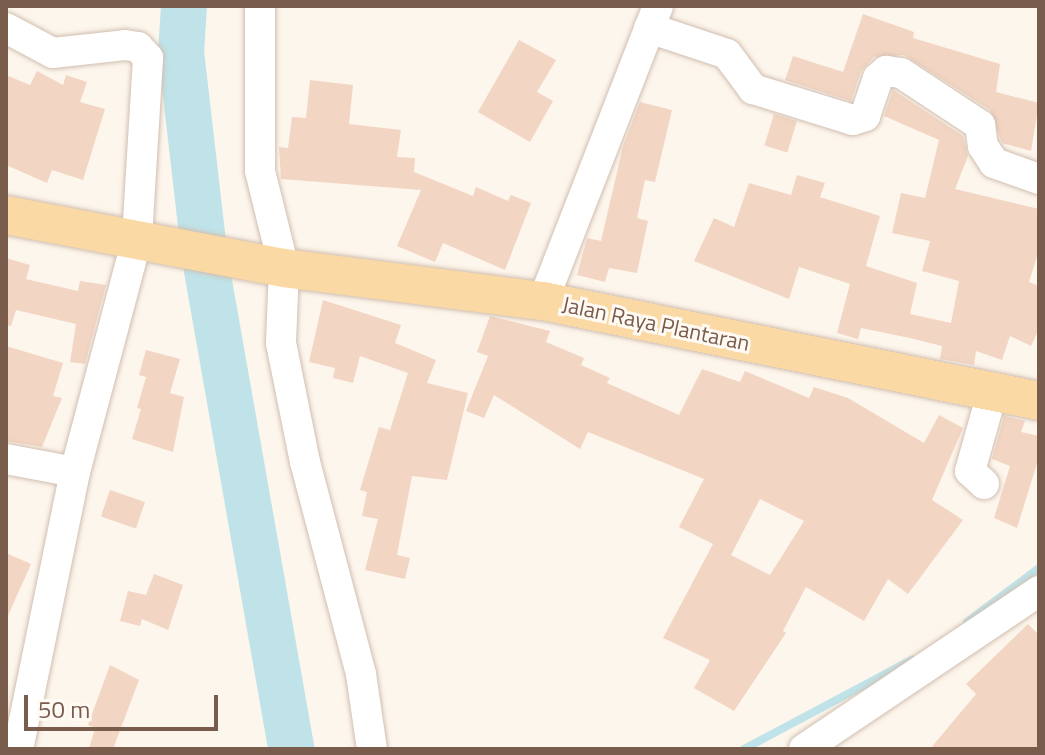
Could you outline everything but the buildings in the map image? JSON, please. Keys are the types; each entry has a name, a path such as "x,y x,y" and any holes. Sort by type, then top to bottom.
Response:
{"main road":[{"name":"Jalan Raya Plantaran","path":"6,215 276,266 543,301 1039,401"}],"street":[{"path":"260,6 260,171 276,266 281,343 305,462 361,674 372,749"},
{"path":"543,301 654,17 727,54 753,89 853,120 865,116 878,78 886,71 901,73 980,125 983,146 994,163 1039,179"},
{"path":"6,28 53,53 125,45 146,54 151,75 146,241 75,472 16,706 18,749"},
{"path":"984,484 970,471 992,393"},
{"path":"6,459 75,472"},
{"path":"804,749 1039,591"}],"waterway":[{"path":"184,6 181,52 205,259 291,749"},
{"path":"967,622 1039,568"},
{"path":"744,749 913,659"}]}
